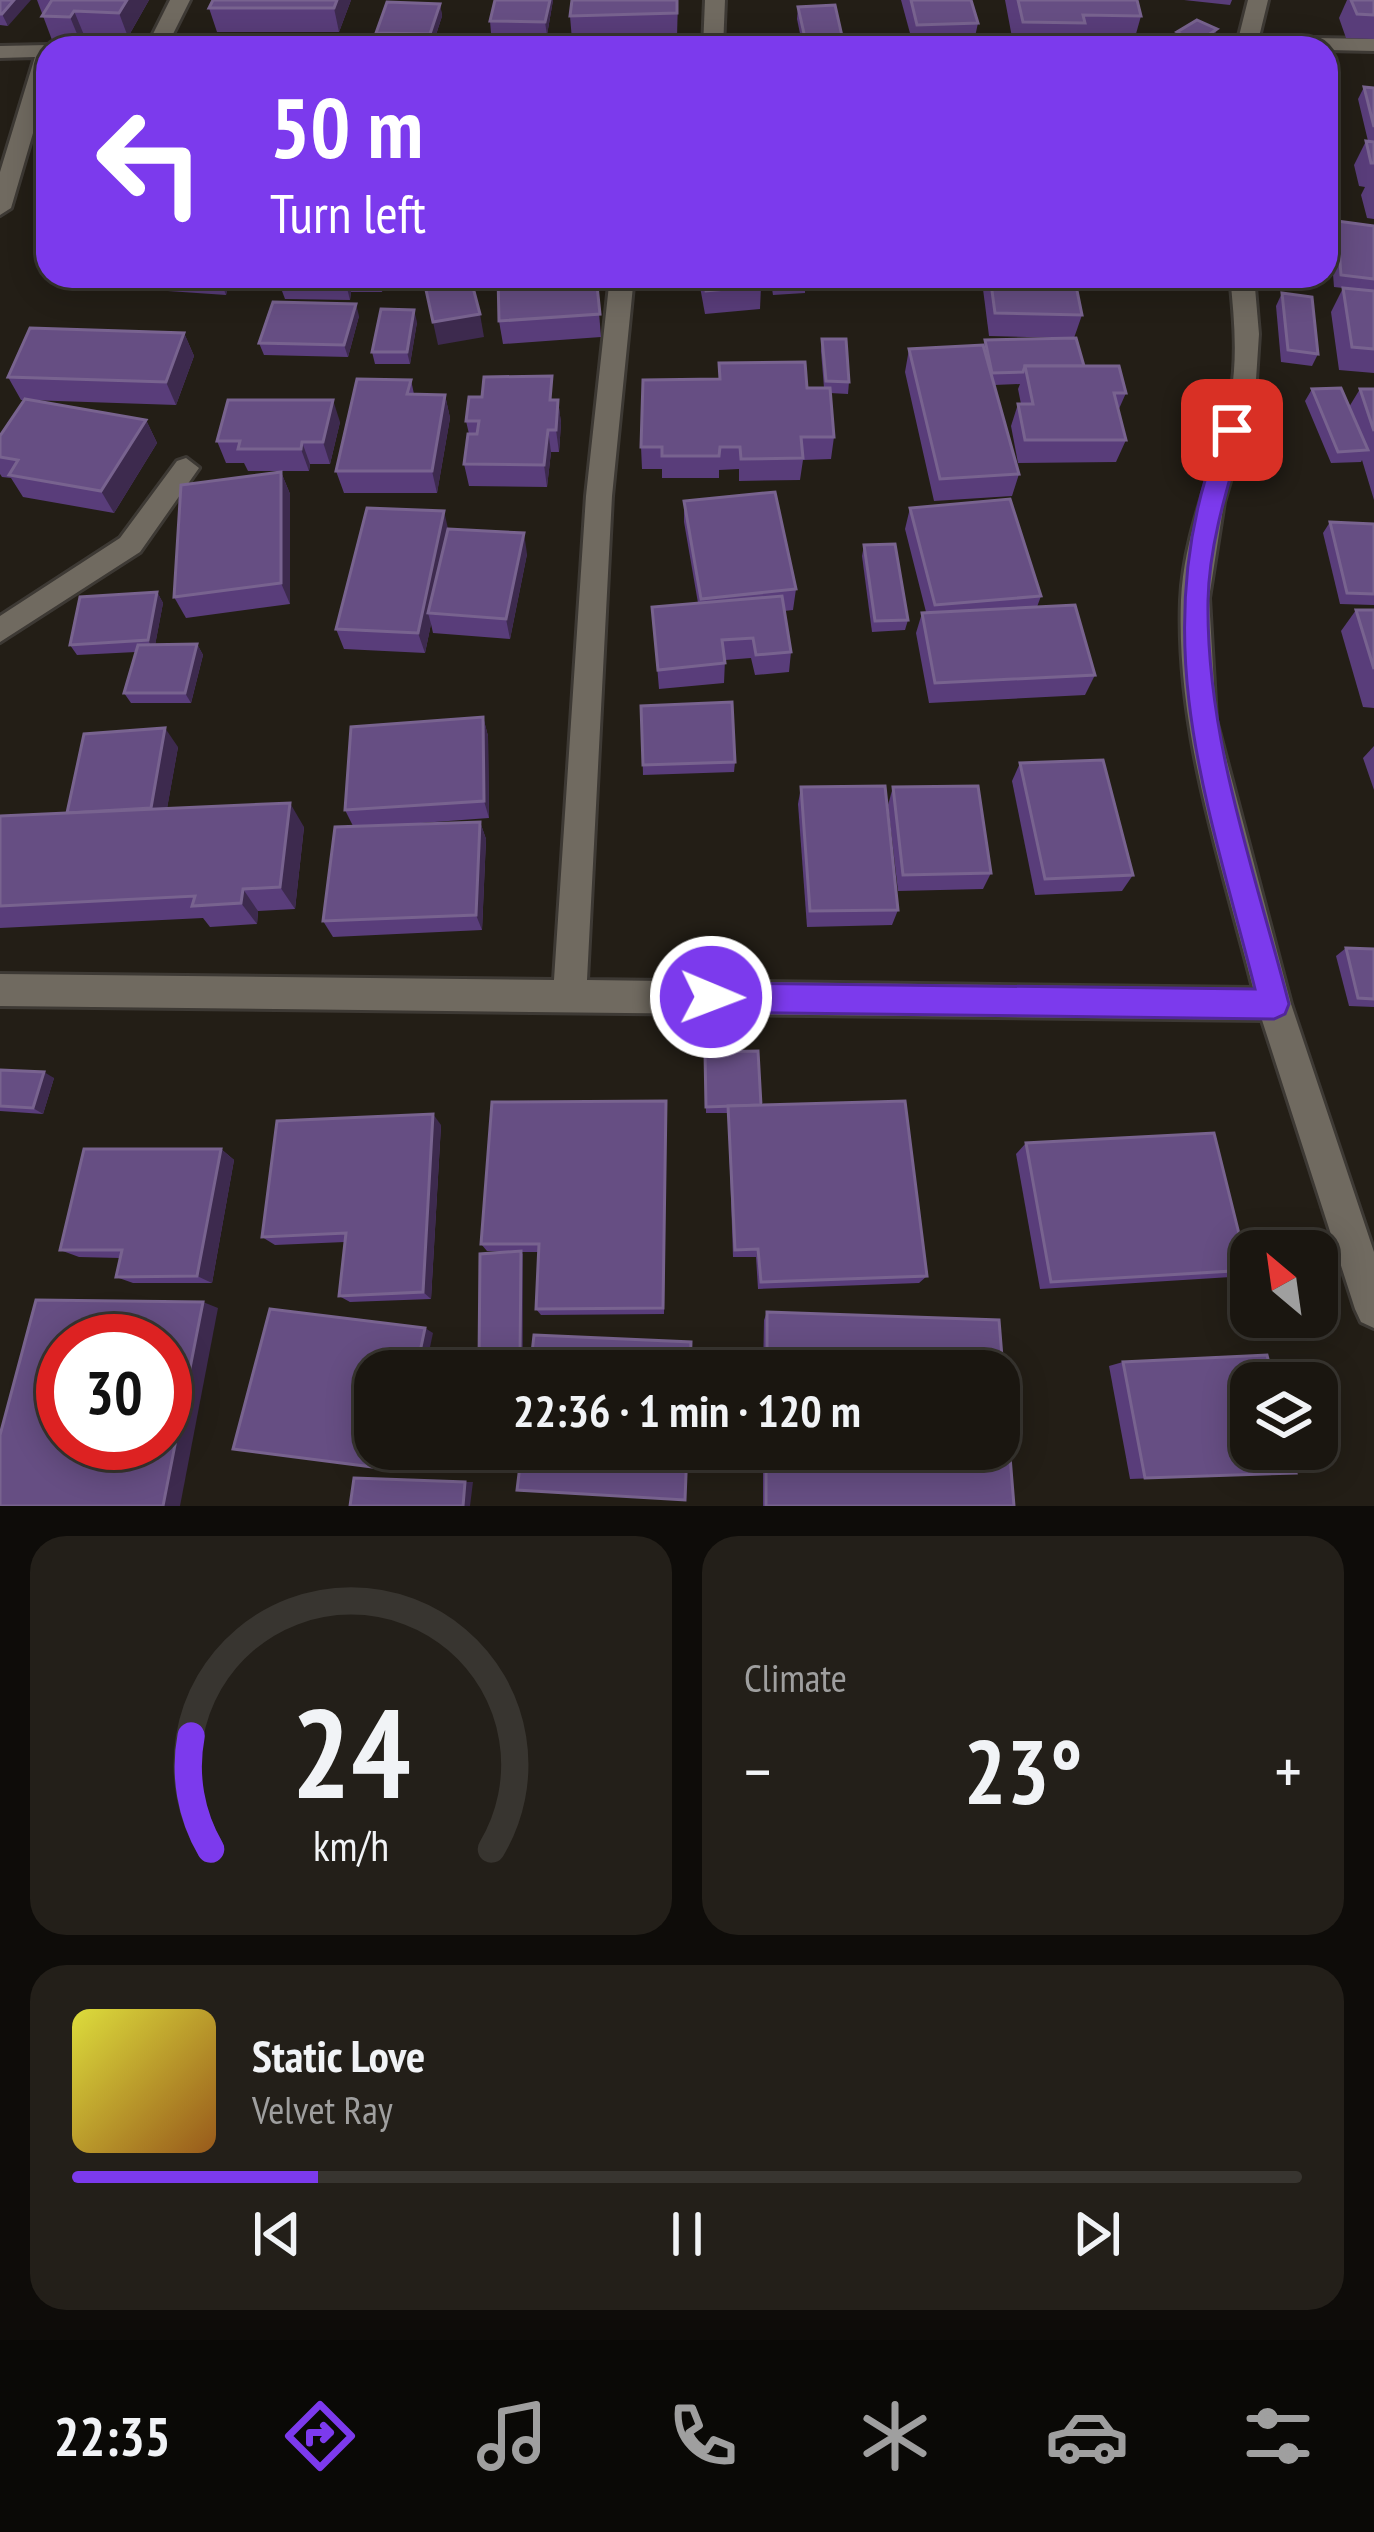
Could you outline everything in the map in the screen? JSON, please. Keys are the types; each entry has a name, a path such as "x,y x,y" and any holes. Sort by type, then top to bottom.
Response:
{"street":[{"path":"162,36 180,0"},
{"path":"714,36 715,0"},
{"path":"1249,36 1258,0"},
{"path":"1338,45 1374,45"},
{"path":"0,52 36,51"},
{"path":"0,208 36,88"},
{"path":"570,995 599,496 621,288"},
{"path":"1243,288 1247,334 1243,395 1211,502 1196,598 1201,719 1274,1004 1374,1310"},
{"path":"0,631 130,545 186,468"},
{"path":"0,990 1274,1004"}],"building":[{"path":"0,0 14,0 2,14 0,14"},
{"path":"52,0 127,0 119,13 74,11 70,17 42,16"},
{"path":"213,0 337,0 334,8 209,8"},
{"path":"495,0 550,0 545,22 490,21"},
{"path":"572,0 677,0 677,13 570,16"},
{"path":"911,0 971,0 978,23 917,25"},
{"path":"1018,0 1137,0 1141,16 1083,15 1085,23 1023,22"},
{"path":"1351,0 1374,0 1374,15 1357,14"},
{"path":"387,2 440,4 430,34 376,33"},
{"path":"835,5 842,36 805,36 798,7"},
{"path":"1197,20 1217,29 1207,36 1177,32"},
{"path":"1364,87 1374,88 1374,127"},
{"path":"1366,141 1374,142 1374,163 1371,163"},
{"path":"1338,221 1374,226 1374,279 1341,275"},
{"path":"426,288 473,288 480,314 433,322"},
{"path":"498,288 597,288 600,314 499,321"},
{"path":"992,288 1076,288 1082,315 995,313"},
{"path":"1343,288 1374,291 1374,349 1352,347"},
{"path":"1282,293 1312,297 1318,354 1288,350"},
{"path":"273,302 356,304 344,345 259,343"},
{"path":"381,309 414,310 407,352 372,352"},
{"path":"30,328 184,333 166,382 8,377"},
{"path":"1076,338 1084,366 1025,366 1023,372 992,373 985,340"},
{"path":"822,339 846,339 849,382 826,381"},
{"path":"983,345 1019,474 940,479 909,349"},
{"path":"805,362 807,388 830,388 834,437 801,437 803,458 741,459 740,447 720,447 719,456 662,456 662,447 641,447 643,380 720,379 719,363"},
{"path":"1025,366 1119,366 1126,393 1114,393 1126,440 1025,440 1018,404 1033,404"},
{"path":"552,376 550,400 558,400 556,430 548,430 544,465 464,464 468,434 477,434 479,421 466,421 469,397 482,397 484,377"},
{"path":"357,379 411,380 407,394 445,395 432,471 336,471"},
{"path":"1341,388 1368,450 1338,452 1312,389"},
{"path":"1360,389 1374,389 1374,431"},
{"path":"25,399 146,420 101,491 9,475 18,460 0,457 0,436"},
{"path":"228,400 333,400 323,442 302,442 301,449 238,449 240,441 217,441"},
{"path":"281,472 281,583 174,597 181,485"},
{"path":"775,492 796,589 701,599 684,501"},
{"path":"1010,499 1041,596 935,605 910,508"},
{"path":"367,508 444,511 418,633 336,629"},
{"path":"1330,522 1374,524 1374,594 1347,593"},
{"path":"448,529 524,533 506,619 428,613"},
{"path":"895,544 908,620 875,621 864,545"},
{"path":"157,592 148,640 70,645 80,597"},
{"path":"782,596 791,652 756,655 753,638 722,640 725,663 658,670 652,607"},
{"path":"1075,605 1095,675 935,683 922,613"},
{"path":"1356,610 1374,610 1374,669"},
{"path":"197,644 185,693 124,693 138,645"},
{"path":"732,702 735,762 643,765 641,706"},
{"path":"483,717 484,801 345,810 351,727"},
{"path":"165,728 151,808 67,813 84,734"},
{"path":"1103,760 1133,875 1045,879 1020,763"},
{"path":"885,786 898,910 810,911 801,787"},
{"path":"978,786 991,873 903,875 893,787"},
{"path":"290,803 280,887 243,889 241,903 192,906 195,896 0,906 0,816"},
{"path":"480,822 476,915 323,921 335,827"},
{"path":"1346,948 1374,949 1374,999 1358,998"},
{"path":"758,1051 761,1105 706,1107 705,1052"},
{"path":"0,1070 44,1072 33,1108 0,1106"},
{"path":"666,1101 663,1308 536,1309 539,1244 481,1244 492,1102"},
{"path":"905,1101 927,1276 761,1282 758,1249 735,1250 728,1106"},
{"path":"433,1114 423,1292 339,1296 346,1233 262,1237 277,1121"},
{"path":"1214,1133 1238,1230 1230,1230 1230,1271 1051,1282 1026,1143"},
{"path":"84,1149 221,1149 197,1276 116,1277 122,1250 60,1250"},
{"path":"521,1251 520,1350 479,1350 480,1254"},
{"path":"36,1300 203,1302 192,1358 192,1314 36,1314 36,1470 170,1470 163,1506 0,1506 0,1435"},
{"path":"270,1309 425,1328 420,1350 354,1350 354,1465 233,1449"},
{"path":"767,1312 999,1320 1001,1350 767,1350"},
{"path":"534,1335 691,1342 691,1350 532,1350"},
{"path":"1267,1355 1269,1362 1230,1362 1230,1470 1296,1473 1145,1478 1123,1362"},
{"path":"519,1470 686,1470 685,1500 517,1490"},
{"path":"766,1470 1011,1470 1014,1506 766,1506"},
{"path":"354,1478 465,1482 463,1506 350,1506"}],"route":[{"path":"711,997 1274,1004 1201,719 1196,598 1211,502 1232,430"}]}
